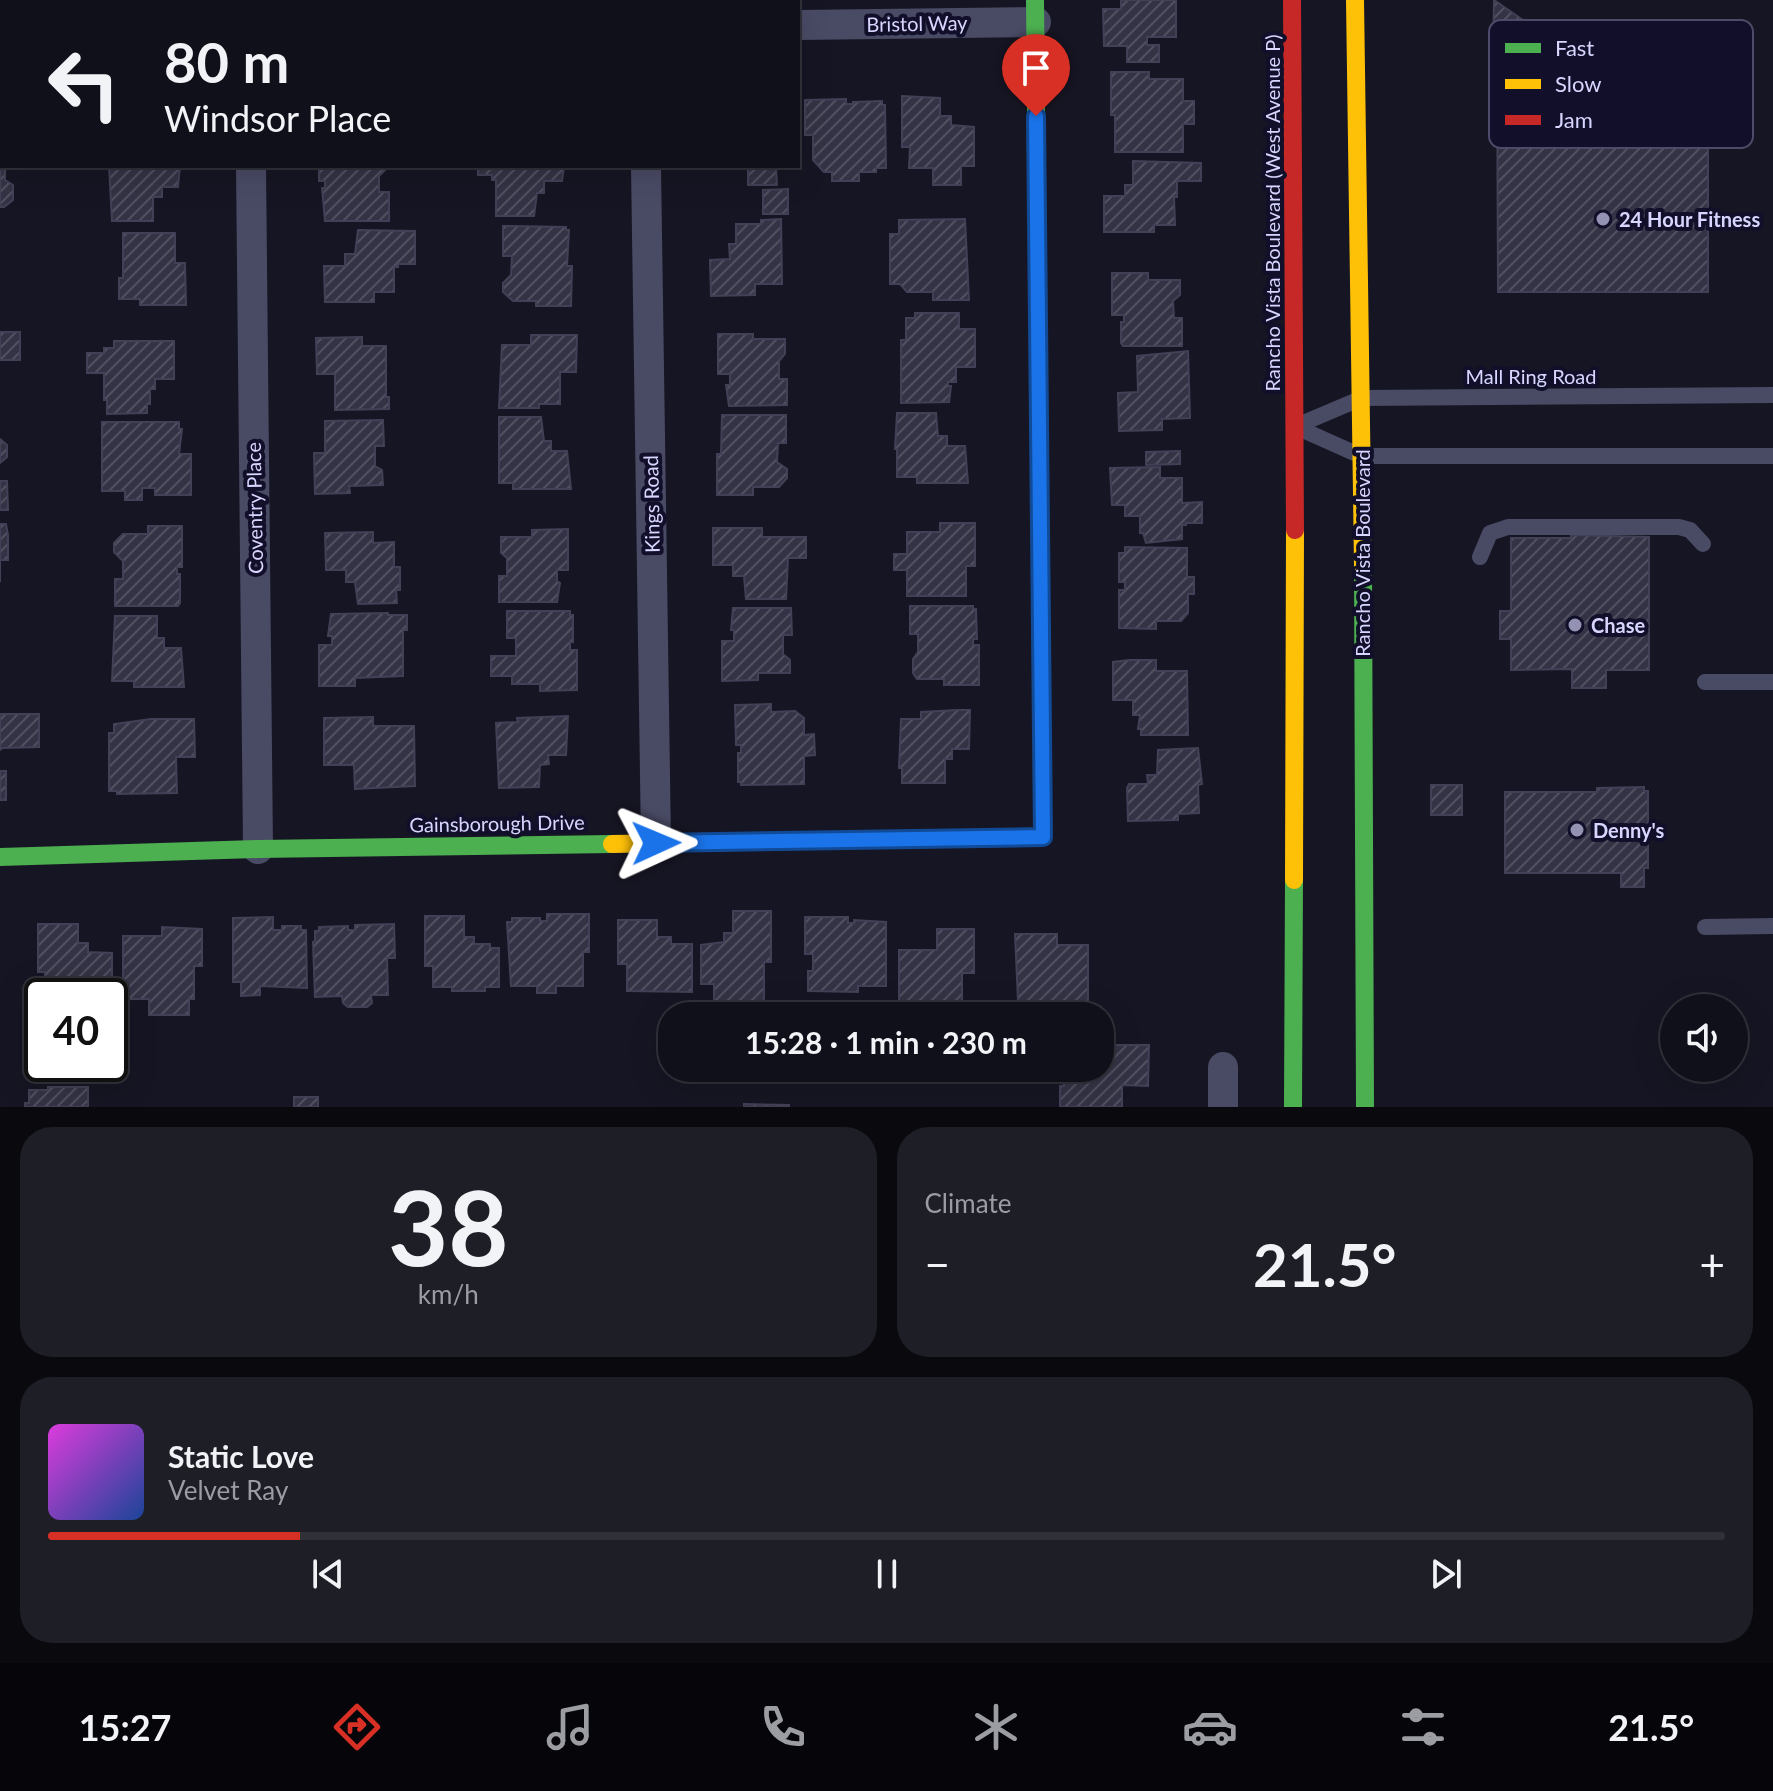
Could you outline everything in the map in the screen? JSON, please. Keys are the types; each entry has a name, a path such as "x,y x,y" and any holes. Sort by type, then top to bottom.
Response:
{"main road":[{"name":"Rancho Vista Boulevard (West Avenue P)","path":"1292,0 1295,426"},
{"name":"Rancho Vista Boulevard","path":"1355,0 1362,398 1365,1107"},
{"name":"Gainsborough Drive","path":"0,857 258,849 1043,837 1036,11"},
{"path":"1293,1107 1295,426"}],"street":[{"name":"Bristol Way","path":"800,25 1036,11"},
{"name":"Coventry Place","path":"251,168 258,849"},
{"name":"Kings Road","path":"646,168 656,843"},
{"path":"1223,1067 1223,1107"}],"lane":[{"name":"Mall Ring Road","path":"1295,426 1362,398 1773,395"},
{"path":"1295,426 1361,456 1773,456"},
{"path":"1480,557 1490,533 1508,527 1679,527 1690,530 1703,544"},
{"path":"1705,682 1773,682"},
{"path":"1705,927 1773,926"}],"building":[{"path":"1121,0 1176,0 1176,37 1147,37 1147,45 1159,45 1159,62 1127,62 1127,46 1104,46 1103,9 1121,9"},
{"name":"24 Hour Fitness","path":"1494,0 1523,20 1494,20"},
{"path":"1111,72 1149,72 1149,79 1183,79 1183,101 1194,101 1194,124 1183,124 1183,152 1115,152"},
{"path":"902,96 940,98 940,116 951,116 951,125 974,127 974,166 961,166 961,185 933,185 933,168 909,168 910,147 902,147"},
{"path":"846,99 846,104 882,101 885,105 886,168 876,168 876,172 859,172 859,181 832,181 832,172 824,172 813,160 813,135 805,135 805,100"},
{"name":"24 Hour Fitness","path":"1497,148 1708,148 1708,292 1498,292"},
{"path":"1133,161 1201,163 1201,181 1177,181 1175,225 1154,225 1154,232 1104,232 1104,196 1125,196 1125,185 1133,185"},
{"path":"0,168 10,168 5,169 5,180 13,185 13,200 0,207"},
{"path":"109,168 180,168 178,187 162,187 162,197 153,197 153,221 112,221"},
{"path":"319,168 387,168 379,176 379,192 389,192 389,221 325,221 322,188 325,188 325,181 319,181"},
{"path":"478,168 564,168 562,181 544,181 544,193 537,193 534,216 496,216 496,180 492,180 492,175 478,175"},
{"path":"748,168 776,168 777,185 748,185"},
{"path":"788,189 788,214 763,214 763,190"},
{"path":"781,219 782,284 755,284 755,295 711,296 710,260 730,259 729,244 736,244 736,224 761,224 761,220"},
{"path":"965,219 969,300 933,300 933,292 907,292 900,284 890,284 890,234 899,234 899,220"},
{"path":"503,226 566,227 569,230 567,266 572,266 571,306 536,306 536,301 513,301 503,292 503,283 511,275 512,256 503,256"},
{"path":"358,230 415,231 415,264 398,264 394,267 394,292 374,292 374,302 325,302 324,266 345,266 345,254 355,254"},
{"path":"123,233 175,233 175,263 185,263 186,305 140,305 140,299 119,299 119,278 123,278"},
{"path":"1112,273 1148,273 1148,280 1180,280 1180,295 1173,301 1174,318 1182,318 1182,346 1123,346 1121,322 1124,322 1124,315 1112,315"},
{"path":"915,313 959,313 959,329 975,329 975,367 956,367 956,382 948,382 951,386 949,402 901,403 901,340 906,340 906,318 915,318"},
{"path":"0,332 20,332 20,360 0,360"},
{"path":"718,334 753,334 753,339 785,339 785,354 779,361 779,379 787,379 787,405 729,406 726,385 730,385 730,374 718,374"},
{"path":"531,335 577,335 576,372 560,372 560,404 539,404 539,408 499,408 502,345 531,345"},
{"path":"362,337 362,346 386,346 386,397 389,397 389,409 335,410 335,374 317,374 316,338"},
{"path":"114,341 174,341 174,379 155,379 155,389 150,389 147,413 107,414 104,373 87,373 87,353 104,353 104,348 114,348"},
{"path":"1188,351 1190,418 1162,419 1162,430 1119,431 1118,393 1138,392 1137,356"},
{"path":"897,413 936,413 938,436 947,436 947,446 965,446 968,483 917,483 917,477 897,477"},
{"path":"722,415 786,415 786,443 778,443 777,462 787,469 787,478 779,487 753,487 753,495 717,495 717,454 721,454"},
{"path":"499,417 541,417 544,441 551,441 551,451 567,451 571,489 513,489 513,483 499,483"},
{"path":"383,420 384,446 375,446 375,466 382,470 383,485 349,486 350,493 315,494 314,453 325,453 325,421"},
{"path":"102,422 179,422 179,429 182,429 179,454 191,454 191,495 155,495 155,488 142,488 142,500 125,500 125,491 102,491"},
{"path":"0,439 7,445 7,457 0,463"},
{"path":"1180,451 1180,464 1146,465 1146,452"},
{"path":"1160,467 1160,478 1182,478 1182,503 1202,502 1202,523 1182,525 1182,539 1146,543 1143,533 1140,533 1140,516 1125,516 1125,505 1112,505 1110,468"},
{"path":"0,481 7,481 8,510 0,510"},
{"path":"940,523 975,523 975,566 966,566 966,596 907,596 907,570 894,570 894,554 907,554 907,532 940,532"},
{"path":"0,524 6,524 8,560 0,560"},
{"path":"148,526 182,526 182,567 177,567 177,574 180,574 180,603 178,606 115,606 115,579 123,579 123,561 114,552 114,543 123,534 148,534"},
{"path":"713,528 762,528 762,537 806,537 806,558 788,558 786,599 746,599 744,576 733,576 733,565 713,565"},
{"path":"568,529 568,570 557,570 557,581 560,583 557,602 499,602 499,576 507,576 507,558 501,553 501,537 532,537 532,530"},
{"path":"373,532 373,543 394,542 394,567 400,567 397,603 358,604 355,582 346,582 346,570 326,570 325,533"},
{"name":"Chase","path":"1571,535 1649,537 1649,670 1606,670 1606,688 1572,688 1572,669 1511,670 1511,639 1500,639 1500,611 1511,611 1511,538 1571,538"},
{"path":"1125,547 1187,548 1187,577 1194,577 1194,594 1188,594 1188,613 1181,621 1156,621 1156,629 1119,628 1119,590 1125,590 1125,582 1119,582 1119,553 1125,553"},
{"path":"910,606 973,606 976,609 977,639 973,639 973,645 979,645 979,685 944,685 944,679 917,679 913,673 913,659 918,652 918,634 910,634"},
{"path":"733,608 791,608 792,635 783,635 783,654 790,660 790,673 758,673 758,680 722,681 722,641 734,641 734,630 731,630"},
{"path":"507,611 570,611 573,615 573,642 570,642 570,650 577,650 577,690 540,691 540,684 512,684 512,676 491,676 491,656 516,656 516,638 507,638"},
{"path":"331,614 407,615 407,630 403,630 403,676 355,678 355,686 319,686 319,645 332,645 332,636 328,636"},
{"path":"115,616 157,616 157,638 164,638 164,648 181,648 184,687 134,687 134,681 112,681"},
{"path":"1156,660 1156,671 1187,671 1188,735 1141,735 1141,729 1138,729 1140,715 1133,715 1133,700 1113,700 1113,662"},
{"path":"771,704 771,712 795,711 804,718 804,735 814,734 815,755 804,756 804,784 741,785 738,782 741,745 736,745 735,705"},
{"path":"970,710 969,749 952,749 952,759 945,759 945,783 902,783 902,768 899,768 901,719 921,719 921,712"},
{"path":"0,714 39,714 39,747 0,750"},
{"path":"568,716 566,755 548,755 549,764 540,765 539,787 499,788 496,723 518,722 517,718"},
{"path":"373,717 373,726 414,726 415,786 355,789 354,765 324,765 324,718"},
{"path":"151,719 194,719 195,757 176,757 177,793 117,794 117,791 109,791 109,733 114,733 114,724"},
{"path":"1198,748 1202,784 1198,785 1199,813 1178,814 1178,820 1128,821 1127,788 1129,784 1148,784 1147,775 1157,775 1158,750"},
{"path":"0,771 6,771 6,800 0,800"},
{"path":"1431,785 1462,785 1462,815 1431,815"},
{"name":"Denny's","path":"1644,787 1644,791 1648,791 1648,868 1644,868 1644,887 1621,887 1621,873 1505,873 1505,792 1597,792 1597,788"},
{"path":"733,911 771,911 771,962 764,962 764,1002 714,1002 714,984 701,984 701,945 724,942 724,933 733,933"},
{"path":"547,914 589,914 589,952 583,952 583,986 556,986 556,993 537,993 537,986 511,986 507,922 512,922 512,918 547,921"},
{"path":"425,916 464,916 464,937 474,937 474,944 490,944 490,948 499,948 499,987 485,987 485,991 452,991 452,987 433,987 433,966 425,966"},
{"path":"273,917 273,930 282,930 282,926 301,926 301,930 306,930 307,988 260,986 260,995 241,996 241,982 233,982 233,918"},
{"path":"805,917 848,917 848,923 854,923 854,920 886,922 886,986 858,986 858,992 808,991 808,971 813,971 813,954 805,954"},
{"path":"618,920 657,920 657,937 671,937 671,944 692,944 692,992 627,991 627,964 618,964"},
{"path":"38,924 78,924 78,943 88,943 88,952 112,953 112,978 45,978 45,972 38,972"},
{"path":"394,924 395,958 387,958 388,995 371,995 372,1003 367,1007 348,1007 343,1003 342,996 315,997 313,942 319,927 348,926 348,930 355,930 355,925"},
{"path":"162,927 202,929 202,966 194,966 194,999 189,999 189,1015 149,1015 149,999 128,999 128,978 123,978 123,936 162,936"},
{"path":"937,929 974,929 974,973 962,973 962,1001 899,1002 899,950 937,950"},
{"path":"1015,934 1057,934 1057,945 1088,945 1088,1002 1018,1001"},
{"path":"1114,1045 1149,1045 1148,1086 1122,1085 1122,1107 1060,1107 1060,1086 1064,1086 1063,1082 1114,1082"},
{"path":"48,1087 88,1087 88,1107 25,1107 25,1103 29,1103 29,1090 48,1090"},
{"path":"294,1097 318,1097 318,1107 294,1107"},
{"path":"744,1104 789,1105 789,1107 744,1107"}],"traffic: fast":[{"path":"1035,0 1042,755"},
{"path":"1363,565 1365,1107"},
{"path":"0,857 258,849 612,844"},
{"path":"1293,1107 1294,880"}],"traffic: slow":[{"path":"1355,0 1363,565"},
{"path":"1294,880 1295,530"},
{"path":"612,844 1043,837 1042,755"}],"traffic: jam":[{"path":"1292,0 1295,530"}],"place":[{"name":"24 Hour Fitness","path":"1603,219"},
{"name":"Chase","path":"1575,625"},
{"name":"Denny's","path":"1577,830"}],"route":[{"path":"656,843 1043,837 1036,116"}]}
